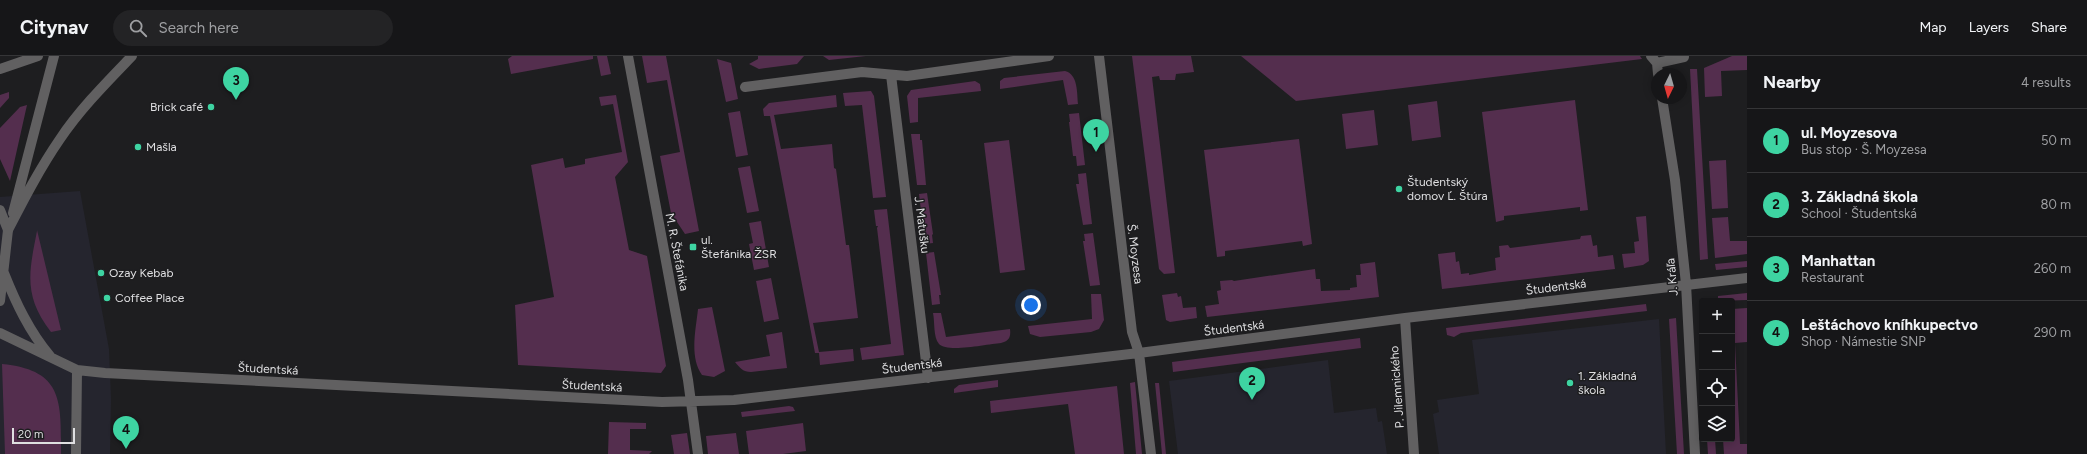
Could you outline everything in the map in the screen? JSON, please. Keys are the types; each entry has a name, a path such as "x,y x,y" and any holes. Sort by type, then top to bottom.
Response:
{"street":[{"path":"0,69 38,56"},
{"path":"0,301 8,230 54,56"},
{"path":"8,230 34,180 60,138 94,96 132,56"},
{"name":"M. R. Štefánika","path":"628,56 691,402 698,454"},
{"path":"745,87 862,72 907,76 1049,56"},
{"name":"Š. Moyzesa","path":"1099,56 1132,332 1139,353 1151,454"},
{"path":"1654,59 1680,57"},
{"name":"J. Matušku","path":"891,75 928,378"},
{"name":"J. Kráľa","path":"1663,104 1675,180 1686,284 1695,454"},
{"path":"0,210 8,230"},
{"path":"4,273 21,314 41,346 53,359"},
{"name":"Študentská","path":"0,333 77,370 105,373 377,388 691,402 734,400 928,378 1139,353 1405,318 1747,278"},
{"name":"P. Jilemnického","path":"1405,318 1414,454"},
{"path":"76,454 77,370"}],"shaded area":[{"path":"512,56 593,56 593,59 511,74 508,59"},
{"path":"597,56 607,56 611,74 601,76"},
{"path":"642,56 666,56 699,231 685,234 671,213 660,156 680,152 667,80 647,83"},
{"path":"758,56 804,56 797,64 759,69 749,64 758,59"},
{"path":"823,56 866,56 829,60"},
{"path":"1132,56 1191,56 1194,72 1176,74 1175,80 1160,80 1159,76 1152,77 1175,273 1164,274 1159,269"},
{"path":"1241,56 1640,56 1642,59 1296,101"},
{"path":"1732,56 1747,56 1747,70 1721,71 1722,96 1705,97 1704,68"},
{"path":"717,59 731,63 738,99 726,102"},
{"path":"1690,69 1697,69 1708,259 1700,260"},
{"path":"1065,71 1075,80 1078,104 1068,105 1063,80 1000,89 1000,81 1004,78"},
{"path":"975,81 980,84 981,91 918,98 918,122 910,123 907,96 911,90"},
{"path":"871,91 874,96 886,197 873,198 862,105 845,106 843,93"},
{"path":"9,92 9,98 0,108 0,95"},
{"path":"616,95 628,162 615,177 629,250 647,256 666,366 661,373 518,365 515,305 554,297 531,165 563,158 565,168 585,164 585,159 622,152 613,104 601,106 599,97"},
{"path":"836,95 837,107 774,115 781,149 832,144 834,168 836,169 846,245 849,245 858,318 813,323 819,352 853,349 854,361 820,365 819,353 815,353 770,116 764,116 763,109 769,103"},
{"path":"1575,100 1588,210 1580,211 1580,207 1504,216 1504,220 1496,222 1482,112"},
{"path":"1437,101 1441,137 1412,141 1408,105"},
{"path":"27,105 10,181 0,159 0,128 20,107"},
{"path":"1374,110 1378,145 1346,149 1342,114"},
{"path":"740,111 748,155 736,157 728,113"},
{"path":"1079,113 1085,165 1077,166 1076,156 1073,156 1069,114"},
{"path":"911,134 920,134 920,140 922,140 926,185 917,185"},
{"path":"1299,139 1312,244 1303,246 1302,241 1225,251 1225,256 1217,257 1204,150"},
{"path":"1009,140 1025,270 1000,273 984,143"},
{"path":"1726,160 1728,208 1712,209 1709,161"},
{"path":"750,166 759,211 747,213 738,168"},
{"path":"1086,173 1092,224 1083,225 1076,184 1079,184 1078,174"},
{"path":"80,191 109,349 111,399 110,454 0,454 0,197"},
{"path":"927,193 933,243 925,244 919,194"},
{"path":"887,209 904,355 862,360 860,348 891,344 877,228 878,226 876,226 874,210"},
{"path":"1646,216 1649,261 1643,265 1624,268 1622,254 1635,253 1634,242 1639,241 1636,217"},
{"path":"1728,217 1730,241 1747,241 1747,254 1715,258 1712,218"},
{"path":"761,221 769,267 754,270 749,244 753,243 749,223"},
{"path":"37,230 61,330 51,332 36,307 30,283"},
{"path":"1093,233 1100,285 1090,286 1083,241 1085,241 1084,234"},
{"path":"1591,235 1593,246 1597,245 1598,257 1613,255 1615,269 1442,289 1438,254 1455,252 1456,262 1459,261 1461,274 1469,273 1469,275 1496,270 1495,258 1500,257 1499,246 1508,245 1510,248 1580,239 1581,236"},
{"path":"934,252 941,295 939,295 940,304 932,305 926,253"},
{"path":"1747,261 1747,267 1716,270 1715,264"},
{"path":"1375,262 1379,297 1207,317 1205,306 1219,304 1217,291 1221,290 1220,281 1234,281 1315,269 1316,279 1320,279 1321,291 1350,290 1350,288 1357,287 1356,275 1361,275 1360,264"},
{"path":"771,278 779,319 764,322 756,281"},
{"path":"1177,293 1178,297 1181,296 1183,308 1196,307 1197,318 1170,322 1166,320 1162,295"},
{"path":"1747,293 1747,300 1735,300 1735,298 1718,298 1718,296"},
{"path":"1091,294 1101,294 1104,320 1099,329 1091,332 1040,337 1030,334 1028,326 1092,319"},
{"path":"1646,304 1647,311 1461,333 1454,337 1447,335 1446,328"},
{"path":"712,307 725,371 714,377 702,375 698,368 694,351 698,309"},
{"path":"1747,308 1747,342 1735,343 1735,309"},
{"path":"933,313 941,313 946,337 1010,329 1010,336 1008,340 1001,343 959,348 943,347 937,341 934,329"},
{"path":"1676,318 1684,454 1677,454 1669,319"},
{"name":"1. Základná škola","path":"1659,319 1666,454 1439,454 1433,414 1439,412 1437,400 1479,394 1472,340"},
{"path":"782,332 787,368 748,372 742,369 735,362 770,356 766,335"},
{"path":"1360,338 1361,348 1173,372 1172,362"},
{"path":"1735,343 1740,444 1747,444 1747,454 1724,454 1723,442 1735,442"},
{"path":"1328,360 1334,413 1376,408 1378,422 1382,421 1387,454 1178,454 1169,381"},
{"path":"2,364 22,367 37,373 48,381 55,392 59,404 61,454 5,454"},
{"path":"998,380 998,387 954,393 954,389 959,385"},
{"path":"1135,382 1142,454 1136,454 1130,383"},
{"path":"1155,383 1159,383 1166,454 1162,454"},
{"path":"1117,386 1124,454 1075,454 1068,404 991,413 990,401"},
{"path":"789,406 793,407 795,411 742,417 741,412"},
{"path":"609,422 646,423 646,429 630,429 630,450 652,451 649,454 608,454"},
{"path":"803,423 806,451 783,454 749,454 746,431"},
{"path":"687,433 690,454 674,454 671,435"},
{"path":"736,433 739,454 708,454 706,436"},
{"path":"1707,442 1715,442 1716,454 1708,454"}],"place":[{"name":"Manhattan","path":"236,100"},
{"name":"Brick café","path":"211,107"},
{"name":"Mašla","path":"138,147"},
{"name":"ul. Moyzesova","path":"1096,152"},
{"name":"Študentský domov Ľ. Štúra","path":"1399,189"},
{"name":"ul. Štefánika ŽSR","path":"693,247"},
{"name":"Ozay Kebab","path":"101,273"},
{"name":"Coffee Place","path":"107,298"},
{"name":"1. Základná škola","path":"1570,383"},
{"name":"3. Základná škola","path":"1252,400"},
{"name":"Leštáchovo kníhkupectvo","path":"126,449"}]}
